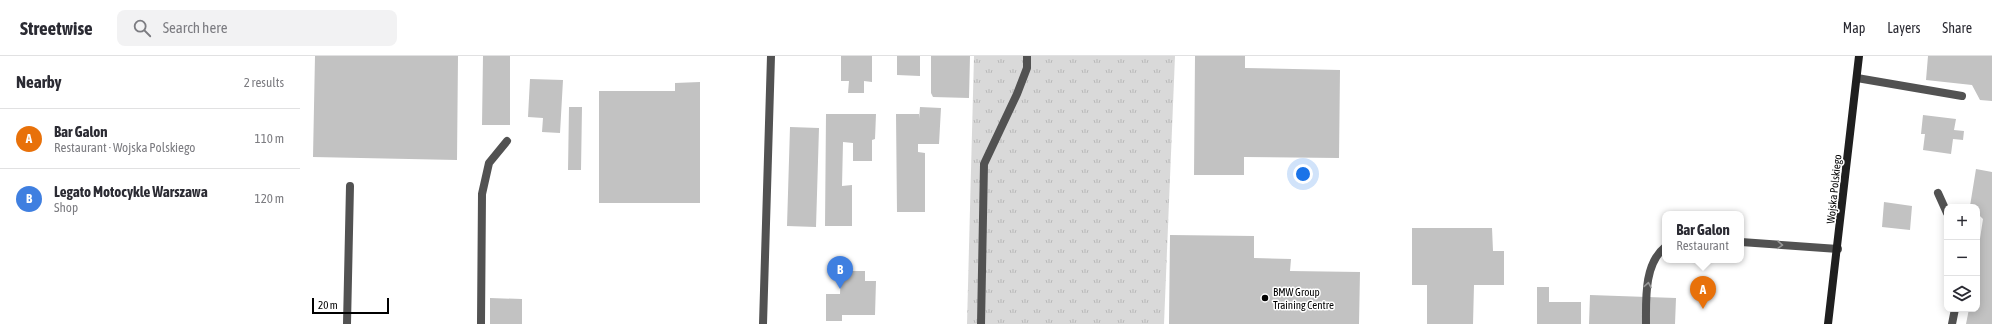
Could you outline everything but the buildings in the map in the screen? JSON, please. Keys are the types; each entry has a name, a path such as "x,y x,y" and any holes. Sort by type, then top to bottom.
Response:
{"street":[{"name":"Wojska Polskiego","path":"1828,324 1838,249 1859,56"}],"lane":[{"path":"763,324 771,56"},
{"path":"981,324 984,164 1017,94 1027,68 1027,56"},
{"path":"1857,78 1962,96"},
{"path":"481,324 482,194 489,163 507,141"},
{"path":"347,324 350,186"},
{"path":"1938,193 1944,206"},
{"path":"1744,242 1838,249"},
{"path":"1646,324 1647,291 1653,260 1662,250"},
{"path":"1952,324 1954,312"}],"green space":[{"path":"974,56 1175,56 1164,324 967,324"}],"place":[{"name":"Legato Motocykle Warszawa","path":"840,289"},
{"name":"BMW Group Training Centre","path":"1265,298"},
{"name":"Bar Galon","path":"1703,309"}]}
